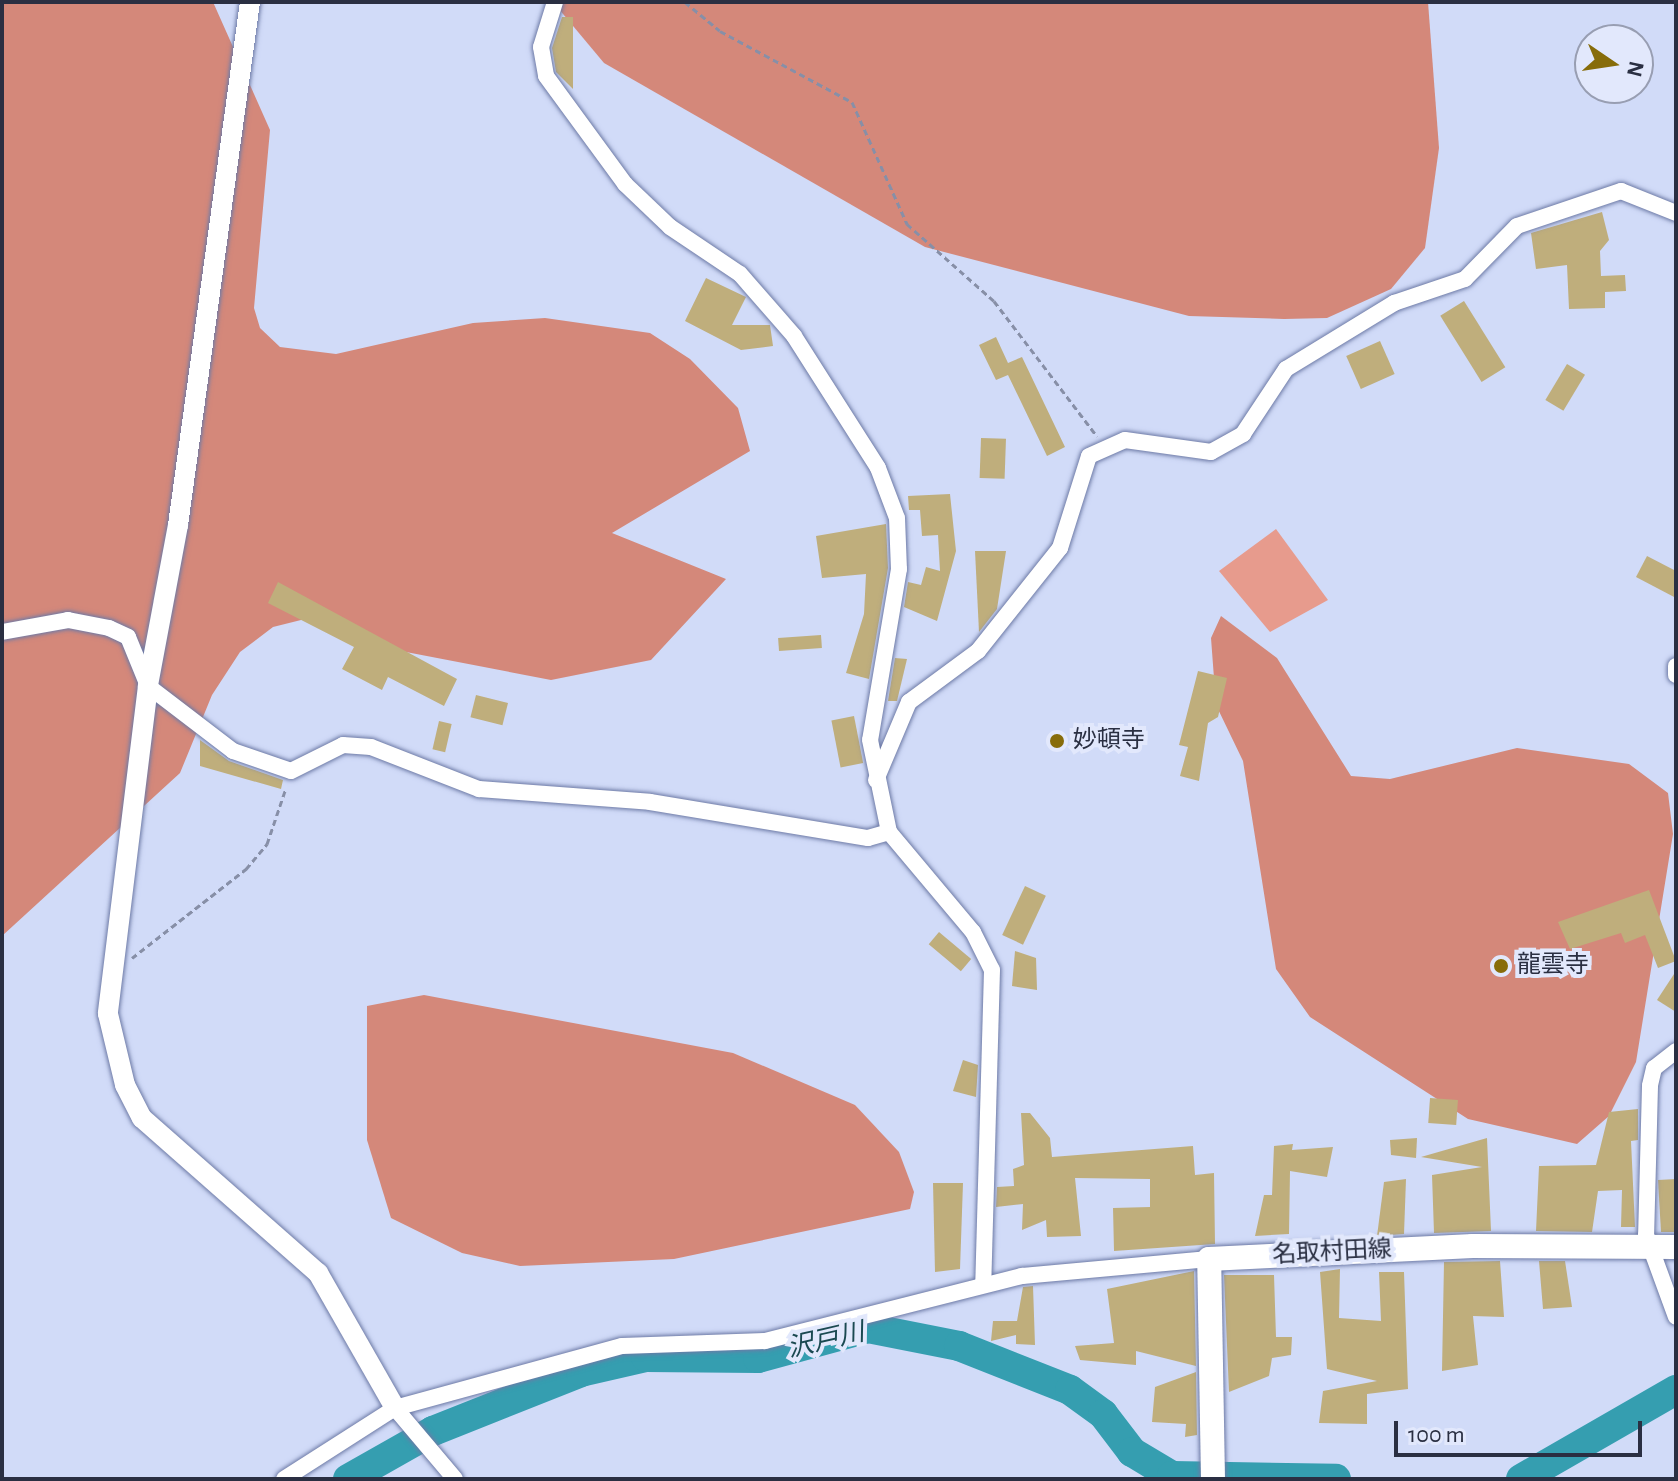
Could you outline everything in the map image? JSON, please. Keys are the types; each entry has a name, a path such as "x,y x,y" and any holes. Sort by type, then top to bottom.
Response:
{"main road":[{"name":"名取村田線","path":"1209,1259 1676,1247"},
{"path":"1209,1259 1213,1472"}],"street":[{"path":"250,2 176,540 148,686 110,975 113,1048 142,1118 318,1273 399,1415 424,1450 455,1479"},
{"path":"555,2 541,47 546,76 592,144 670,227 758,293 878,468 897,518 899,569 874,702 876,781 889,832 973,932 992,970 983,1284"},
{"path":"876,781 909,702 978,651 1060,548 1080,471 1104,446 1147,440 1211,452 1243,434 1286,369 1394,303 1465,279 1489,262 1517,226 1621,191 1676,213"},
{"path":"2,632 68,620 109,628 128,637 148,686 233,751 291,771 343,745 371,747 479,789 650,802 868,838 889,832"},
{"path":"1676,666 1676,675"},
{"path":"1676,1051 1654,1068 1650,1086 1647,1246 1676,1317"},
{"path":"284,1479 399,1415 622,1346 765,1341 983,1284 1209,1259"}],"path":[{"path":"685,2 720,31 852,102 907,224 994,301 1104,446"},
{"path":"110,975 246,869 267,844 291,771"}],"shaded area":[{"path":"2,2 213,2 270,130 254,308 260,328 280,347 336,354 473,323 545,318 650,333 690,359 738,408 750,451 612,533 726,579 651,660 551,680 406,652 317,616 273,627 240,652 212,695 180,773 2,936"},
{"path":"553,2 1428,2 1439,148 1425,248 1391,289 1327,318 1284,319 1189,316 925,247 604,63"},
{"path":"1276,529 1328,600 1270,632 1219,571"},
{"path":"1221,616 1277,658 1351,776 1390,779 1517,748 1629,764 1668,793 1673,834 1636,1062 1609,1116 1577,1144 1468,1119 1310,1017 1276,969 1243,761 1216,705 1211,638"},
{"path":"424,995 733,1053 855,1105 899,1152 914,1192 910,1209 674,1259 520,1266 462,1253 391,1218 367,1140 367,1006"}],"building":[{"path":"562,17 573,17 573,89 556,72 552,48"},
{"path":"1602,212 1609,240 1600,251 1601,276 1625,275 1626,291 1605,292 1605,308 1569,309 1567,265 1536,269 1531,233"},
{"path":"706,278 746,297 732,325 770,325 773,346 741,350 685,321"},
{"path":"1464,301 1505,367 1482,382 1440,316"},
{"path":"996,337 1008,363 1022,357 1065,447 1047,456 1008,375 996,380 979,345"},
{"path":"1380,341 1395,374 1361,389 1346,356"},
{"path":"1567,364 1585,375 1563,411 1545,400"},
{"path":"981,438 1006,439 1005,479 980,478"},
{"path":"950,494 956,551 937,621 904,607 908,582 921,585 926,567 940,571 938,535 922,536 920,510 909,510 908,496"},
{"path":"886,524 888,568 869,679 846,673 864,614 866,574 822,578 816,536"},
{"path":"975,551 1006,551 997,609 979,632"},
{"path":"1647,556 1676,571 1676,598 1636,577"},
{"path":"278,582 457,679 444,706 388,677 382,690 342,669 354,647 268,603"},
{"path":"821,635 822,648 779,651 778,638"},
{"path":"895,658 907,659 897,701 888,701"},
{"path":"1198,671 1227,678 1218,717 1208,723 1199,781 1180,776 1188,747 1179,745"},
{"path":"476,695 508,703 502,725 470,717"},
{"path":"854,716 863,763 841,768 831,720"},
{"path":"439,721 452,724 445,752 432,749"},
{"path":"200,740 229,761 283,780 281,789 200,766"},
{"path":"1025,886 1046,896 1023,945 1002,935"},
{"path":"1649,890 1676,961 1658,968 1645,935 1625,943 1621,933 1570,949 1558,922"},
{"path":"939,932 971,959 961,971 929,944"},
{"path":"1015,951 1036,958 1037,990 1012,986"},
{"path":"1676,971 1676,1012 1657,1000"},
{"path":"963,1060 978,1065 976,1097 953,1091"},
{"path":"1430,1098 1458,1100 1456,1125 1428,1123"},
{"path":"1638,1109 1638,1140 1631,1141 1635,1227 1621,1227 1622,1190 1598,1191 1592,1232 1536,1231 1539,1166 1596,1165 1609,1112"},
{"path":"1021,1113 1030,1113 1050,1138 1052,1157 1193,1146 1195,1175 1214,1173 1215,1244 1114,1251 1113,1208 1150,1207 1150,1179 1075,1178 1081,1236 1047,1237 1046,1220 1022,1230 1023,1204 996,1207 997,1187 1014,1186 1013,1169 1024,1165"},
{"path":"1417,1138 1416,1158 1391,1155 1390,1140"},
{"path":"1487,1138 1491,1231 1434,1233 1432,1175 1482,1167 1421,1157"},
{"path":"1293,1144 1292,1150 1333,1147 1327,1177 1290,1171 1289,1234 1255,1236 1264,1195 1272,1195 1274,1146"},
{"path":"1406,1179 1404,1234 1377,1236 1384,1182"},
{"path":"1676,1179 1676,1232 1661,1232 1658,1180"},
{"path":"933,1183 963,1183 960,1269 935,1272"},
{"path":"1500,1261 1504,1317 1473,1316 1478,1365 1442,1371 1444,1262"},
{"path":"1539,1261 1565,1261 1572,1307 1543,1309"},
{"path":"1340,1269 1339,1318 1381,1321 1379,1272 1404,1272 1408,1389 1367,1394 1367,1424 1319,1423 1323,1391 1377,1381 1327,1369 1320,1272"},
{"path":"1194,1271 1196,1366 1136,1351 1136,1365 1080,1360 1075,1346 1114,1343 1107,1289"},
{"path":"1224,1275 1274,1275 1276,1337 1292,1337 1291,1355 1272,1358 1269,1376 1229,1392"},
{"path":"1033,1286 1035,1345 1016,1344 1016,1335 991,1341 993,1321 1017,1321 1023,1287"},
{"path":"1196,1372 1197,1435 1185,1437 1186,1424 1152,1422 1155,1387"}],"waterway":[{"name":"沢戸川","path":"348,1479 433,1431 581,1372 646,1357 758,1358 868,1328 959,1346 1070,1390 1103,1414 1132,1452 1172,1476 1336,1479"},
{"name":"沢戸川","path":"1521,1479 1676,1390"}],"place":[{"name":"妙頓寺","path":"1057,741"},
{"name":"龍雲寺","path":"1501,966"}]}
